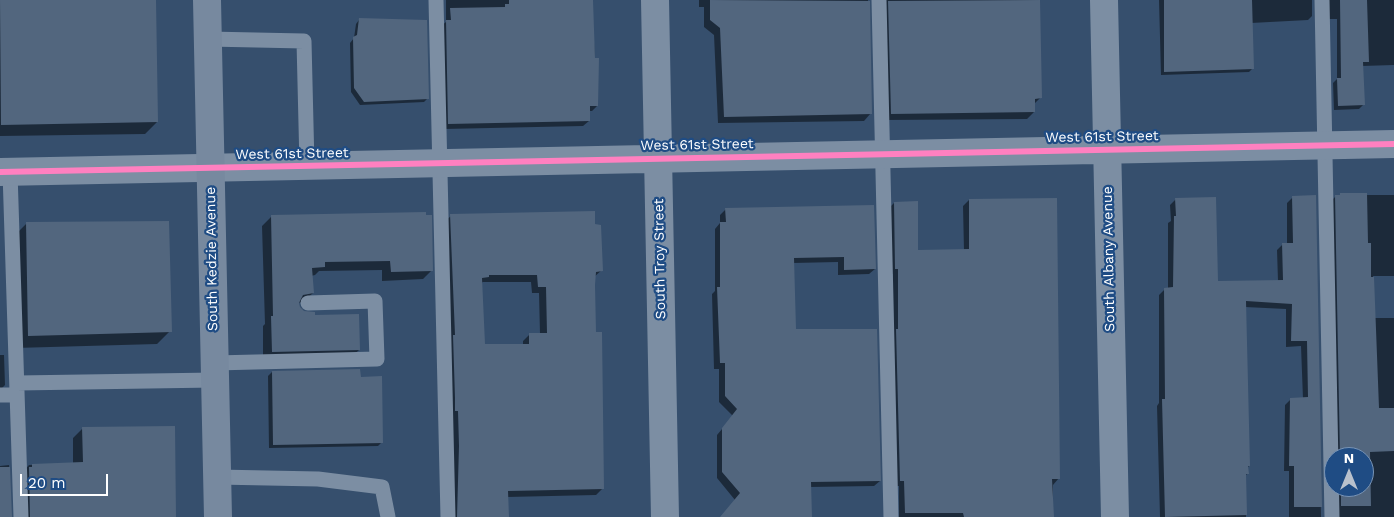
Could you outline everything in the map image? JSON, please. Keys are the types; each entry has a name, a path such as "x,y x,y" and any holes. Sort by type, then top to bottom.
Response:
{"main road":[{"name":"South Kedzie Avenue","path":"207,0 218,517"}],"street":[{"name":"South Troy Street","path":"654,0 665,517"},
{"name":"South Albany Avenue","path":"1104,0 1115,517"},
{"name":"West 61st Street","path":"5,172 1394,144"}],"lane":[{"path":"436,0 448,517"},
{"path":"879,0 891,517"},
{"path":"1322,0 1332,517"},
{"path":"208,39 304,41 307,166"},
{"path":"5,172 22,517"},
{"path":"0,395 17,389 376,358 375,301 308,303"},
{"path":"217,477 318,479 382,487 388,517"}],"building":[{"path":"0,0 156,0 158,122 1,125"},
{"path":"509,0 593,0 595,58 599,58 598,106 590,106 590,121 448,124 446,20 451,20 450,8 505,7 505,4 509,4"},
{"path":"710,0 870,1 872,114 724,117 720,28 710,20"},
{"path":"1040,0 1042,98 1035,99 1035,112 891,114 888,1"},
{"path":"1164,0 1252,0 1254,69 1164,72"},
{"path":"1340,0 1367,0 1369,62 1363,62 1365,105 1338,106 1337,78 1341,78"},
{"path":"359,18 427,20 429,99 364,102 354,88 353,37 357,35"},
{"path":"1340,193 1367,193 1368,243 1371,243 1371,277 1374,277 1379,408 1394,408 1394,451 1374,452 1374,447 1340,447 1335,195 1340,195"},
{"path":"1316,195 1322,507 1294,507 1294,466 1289,466 1290,398 1308,397 1307,341 1291,341 1292,304 1246,301 1250,466 1248,466 1249,474 1246,474 1247,515 1165,517 1162,399 1165,399 1164,288 1173,287 1175,198 1216,197 1218,281 1283,280 1282,243 1293,243 1292,196"},
{"path":"1057,198 1060,479 1052,479 1054,517 964,517 963,513 905,513 904,481 900,481 896,329 898,329 898,269 895,269 894,202 918,201 918,250 969,249 969,199"},
{"path":"874,205 876,269 844,270 844,257 794,258 796,329 877,329 881,481 811,482 812,517 720,517 740,493 722,472 722,428 737,409 725,396 725,363 720,363 717,287 720,287 720,222 726,222 725,208"},
{"path":"595,211 595,224 601,225 603,271 596,272 595,285 596,332 602,332 604,489 508,491 509,517 457,517 459,446 458,411 455,411 453,335 455,335 450,214","holes":["489,275 537,275 538,287 546,287 547,333 529,333 529,344 485,344 482,278 489,277"]},
{"path":"426,212 426,215 432,215 433,271 391,272 390,261 325,262 325,267 312,268 314,293 303,295 299,303 300,307 304,311 315,312 315,315 359,314 360,350 272,352 271,215"},
{"path":"169,221 172,332 28,336 26,222"},
{"path":"360,369 361,377 382,376 383,443 273,445 272,371"},
{"path":"175,426 176,517 30,517 29,467 32,467 32,464 83,462 82,427"},
{"path":"0,467 10,467 12,517 0,517"},
{"path":"1341,497 1371,497 1371,506 1341,506"}],"cycle path":[{"path":"0,172 1394,144"}]}
